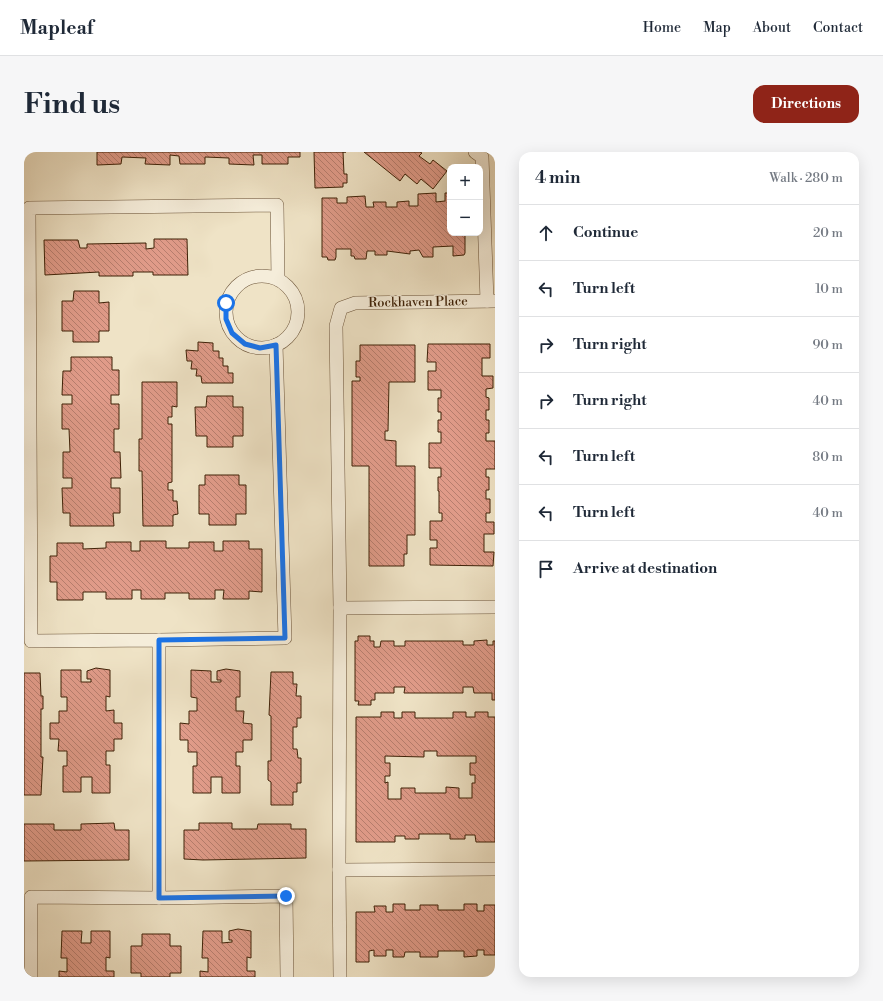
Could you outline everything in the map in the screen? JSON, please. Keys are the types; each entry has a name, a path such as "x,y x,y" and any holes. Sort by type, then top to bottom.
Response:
{"lane":[{"path":"475,152 482,157 490,218 491,301"},
{"path":"276,345 285,638 31,641 29,208 277,205 278,279"},
{"path":"262,275 278,279 291,289 298,305 297,321 290,335 276,345 260,348 245,344 232,333 226,319 226,303 234,288 246,279 262,275"},
{"name":"Rockhaven Place","path":"340,608 336,326 341,308 355,303 491,301"},
{"path":"340,977 340,608 495,607"},
{"path":"159,640 159,898"},
{"path":"339,870 495,869"},
{"path":"31,977 31,897 159,898 286,896 287,977"}],"building":[{"path":"97,152 300,152 300,157 288,157 288,164 262,164 262,155 253,155 254,165 229,164 229,158 205,157 205,164 180,164 179,156 170,155 170,165 145,164 146,158 122,157 121,164 97,165"},
{"path":"314,152 343,152 344,174 347,174 347,183 343,183 343,187 315,188"},
{"path":"364,152 420,152 422,153 419,156 430,164 433,160 447,171 433,189 421,179 417,184 405,174 400,181"},
{"path":"436,193 436,202 445,201 445,193 447,193 447,236 465,236 464,255 453,256 453,246 433,247 433,257 423,257 419,250 410,251 410,254 387,251 387,255 375,255 375,251 367,251 366,259 355,259 354,256 351,256 351,249 336,249 335,260 328,260 327,257 322,257 322,198 337,198 337,203 347,203 347,197 365,196 366,207 374,207 373,202 386,202 386,207 397,207 397,202 409,201 409,206 418,206 418,194"},
{"path":"154,239 187,239 188,275 153,275 153,272 133,272 133,276 99,276 99,272 45,275 44,240 78,240 80,248 87,248 87,244 146,243 146,249 154,248"},
{"path":"74,291 99,291 99,303 109,302 109,331 99,331 99,342 73,342 73,331 62,331 62,301 73,301"},
{"path":"198,342 213,343 213,351 219,351 219,358 223,358 223,366 228,366 228,373 233,373 233,383 202,383 201,376 196,376 197,369 191,369 192,361 187,361 186,350 198,351"},
{"path":"428,344 490,344 490,358 482,358 482,376 493,376 493,388 486,389 486,397 489,398 489,410 486,410 486,420 489,420 489,433 486,433 486,441 495,441 495,469 486,469 486,477 489,477 489,490 486,490 486,499 490,499 490,513 486,513 486,522 494,522 494,534 484,534 484,552 494,552 493,566 430,565 430,548 437,548 437,540 430,540 430,521 442,521 442,513 439,513 438,491 438,477 441,477 441,468 429,468 429,443 441,443 441,432 438,432 438,420 441,420 441,412 438,412 438,398 441,398 441,390 428,390 428,371 436,371 436,362 427,362"},
{"path":"360,345 415,345 415,382 389,382 388,431 385,431 385,440 396,441 396,466 415,466 415,535 407,535 407,554 404,554 404,566 369,566 369,466 352,466 352,381 360,381 360,377 356,377 356,361 360,361"},
{"path":"71,357 112,357 112,370 119,370 119,395 111,395 111,404 119,404 119,429 114,429 114,452 120,452 121,478 111,478 111,488 120,488 120,513 113,513 114,526 70,526 70,513 63,513 62,488 72,488 72,478 63,478 63,452 70,452 69,429 62,429 62,404 72,404 72,395 62,395 63,371 71,371"},
{"path":"142,382 177,382 177,407 172,406 172,417 168,417 168,424 172,424 172,482 168,483 168,490 173,490 173,501 177,501 178,514 173,515 173,526 143,526 142,471 139,471 139,439 142,439"},
{"path":"207,396 233,396 233,407 243,407 243,436 233,436 233,447 207,447 207,436 196,436 195,407 206,407"},
{"path":"205,475 239,475 239,485 246,485 246,514 236,514 236,525 209,525 209,514 199,514 199,485 205,485"},
{"path":"140,541 166,541 166,548 189,548 189,542 214,542 214,551 223,551 223,541 249,541 249,549 262,549 262,592 249,591 249,599 223,599 224,590 215,590 215,599 189,599 189,593 165,593 165,599 141,599 141,590 132,590 132,599 106,599 106,592 83,592 83,600 57,600 57,582 50,582 50,556 57,556 57,543 83,543 83,549 106,548 106,542 131,542 131,551 140,551"},
{"path":"358,636 370,636 370,641 374,641 374,647 380,647 381,641 394,641 394,646 405,646 405,641 463,641 463,645 474,645 474,641 487,640 487,645 493,645 493,641 495,641 495,700 492,700 492,693 474,693 473,687 463,687 463,693 404,693 405,687 394,687 394,693 375,693 375,700 371,700 371,705 358,705 359,701 355,701 355,641 358,641"},
{"path":"96,668 110,670 110,697 106,696 106,711 114,710 114,723 122,723 122,739 114,739 114,751 106,751 106,765 110,765 110,793 92,793 92,777 81,777 81,792 63,792 63,766 67,766 67,751 58,751 59,739 50,739 50,723 59,723 59,711 67,711 67,697 61,697 61,670 81,670 81,682 91,682 91,679 87,679 87,671"},
{"path":"226,669 240,671 240,697 236,697 236,711 244,711 243,723 252,724 252,740 243,740 243,752 236,752 236,766 240,766 240,793 222,793 222,777 211,777 211,793 193,793 193,766 197,766 197,752 188,752 188,740 180,740 180,723 189,724 189,711 197,711 197,698 191,697 191,670 211,671 211,682 221,682 221,680 217,680 217,671"},
{"path":"271,672 293,672 293,684 297,684 296,696 301,696 301,718 297,718 297,727 293,727 293,749 297,749 298,758 301,758 301,783 297,783 297,792 293,792 293,805 271,805 271,782 268,780 268,761 271,761 271,716 269,715"},
{"path":"24,673 40,673 41,696 43,696 43,709 41,709 41,757 43,757 41,795 24,795"},
{"path":"381,712 394,712 394,718 402,718 402,712 415,712 415,718 453,718 453,712 466,712 466,717 475,717 475,712 488,712 488,717 495,717 495,842 476,842 475,835 465,835 465,839 450,839 450,834 419,834 419,839 405,839 405,836 395,836 395,842 356,842 356,717 381,717","holes":["424,751 437,751 437,756 476,756 476,763 470,763 470,775 475,775 475,783 472,783 472,798 459,798 459,788 446,787 446,793 415,793 415,788 401,788 401,799 388,799 388,782 385,783 385,776 390,776 390,763 385,763 385,756 424,757"]},
{"path":"114,823 115,830 129,830 129,860 24,861 24,824 54,824 54,830 81,830 81,824"},
{"path":"199,823 232,823 232,829 257,829 258,824 291,824 291,829 306,829 306,858 184,859 184,830 199,830"},
{"path":"393,904 405,904 405,910 420,910 420,905 438,905 438,910 464,910 464,904 477,904 477,911 484,911 484,905 495,905 495,955 484,955 484,950 477,950 477,956 464,957 464,951 438,951 438,957 420,957 420,952 405,952 404,957 393,957 393,950 386,950 386,956 374,956 374,950 369,951 369,962 356,962 356,912 375,912 374,906 386,906 386,912 393,912"},
{"path":"238,929 251,931 251,958 247,957 247,971 255,971 255,977 200,977 200,971 208,972 208,958 202,958 203,931 222,931 222,943 232,942 232,940 229,940 229,931"},
{"path":"62,931 82,931 81,943 91,943 91,931 110,931 110,958 106,957 106,971 114,971 114,977 59,977 59,971 67,972 67,958 61,958"},
{"path":"142,934 170,934 170,946 181,946 181,973 170,973 170,977 141,977 141,973 131,973 131,946 142,946"}],"route":[{"path":"226,303 226,319 232,333 245,344 260,348 276,345 285,638 159,640 159,898 286,896"}]}
